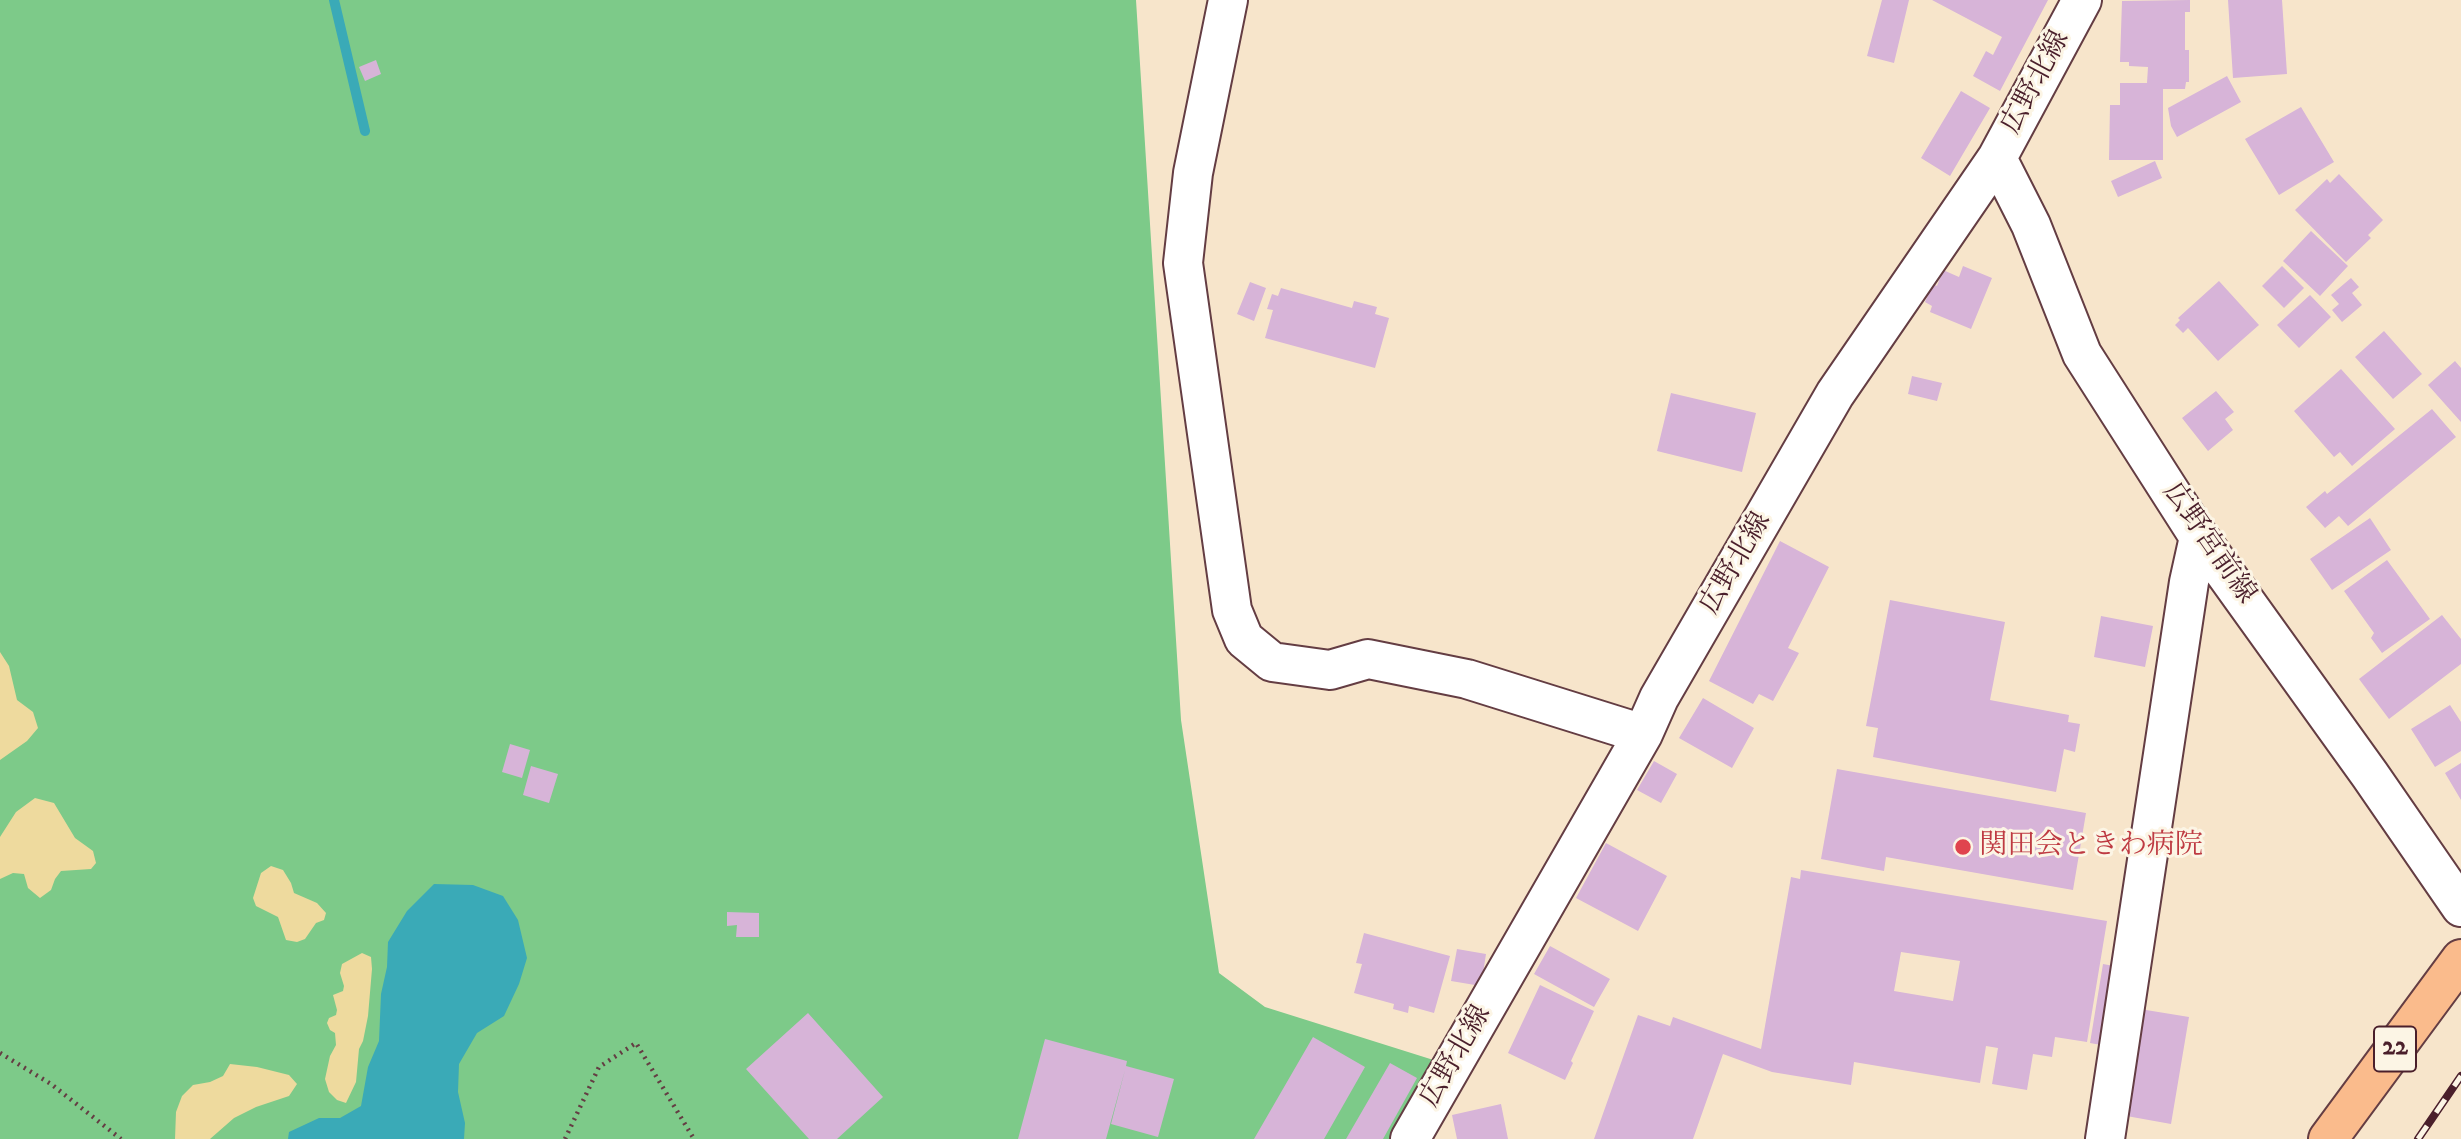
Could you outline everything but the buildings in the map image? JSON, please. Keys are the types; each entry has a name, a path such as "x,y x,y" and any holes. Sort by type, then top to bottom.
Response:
{"main road":[{"name":"22","path":"2328,1139 2461,959"}],"street":[{"path":"1228,0 1193,173 1183,263 1232,610 1244,639 1272,662 1330,670 1368,659 1468,679 1643,734"},
{"name":"広野北線","path":"1410,1139 1643,734 1659,698 1835,394 1997,158 2082,0"},
{"name":"広野宮前線","path":"1997,158 2031,225 2082,354 2199,537 2461,907"},
{"path":"2105,1139 2189,583 2199,537"}],"path":[{"path":"565,1139 599,1067 636,1043 694,1139"},
{"path":"0,1053 51,1084 121,1139"}],"green space":[{"path":"0,0 1136,0 1181,720 1219,973 1265,1007 1443,1063 1400,1139 0,1139"}],"sand":[{"path":"0,652 9,666 17,700 33,712 38,728 27,741 0,760"},
{"path":"35,798 54,803 75,838 93,851 96,863 91,869 61,871 51,890 40,898 28,888 24,874 13,873 0,879 0,837 16,812"},
{"path":"271,866 283,870 294,893 317,903 326,913 324,920 316,923 305,939 297,942 286,940 278,917 256,906 253,898 261,873"},
{"path":"362,953 371,957 368,1016 359,1049 356,1082 346,1103 337,1100 329,1092 325,1079 330,1056 336,1045 335,1033 327,1023 329,1018 336,1015 333,995 343,991 340,973 342,964"},
{"path":"230,1064 289,1075 297,1084 289,1096 234,1118 210,1139 175,1139 176,1112 182,1096 193,1085 223,1076"}],"water":[{"path":"434,884 473,885 503,896 518,920 527,958 519,984 504,1016 477,1033 459,1064 458,1092 465,1123 464,1139 288,1139 289,1132 319,1118 340,1118 361,1106 368,1067 379,1041 381,994 387,967 388,942 407,911"}],"waterway":[{"path":"334,0 365,131"}],"railway":[{"path":"2418,1139 2461,1076"}],"place":[{"name":"関田会ときわ病院","path":"1963,847"}]}
